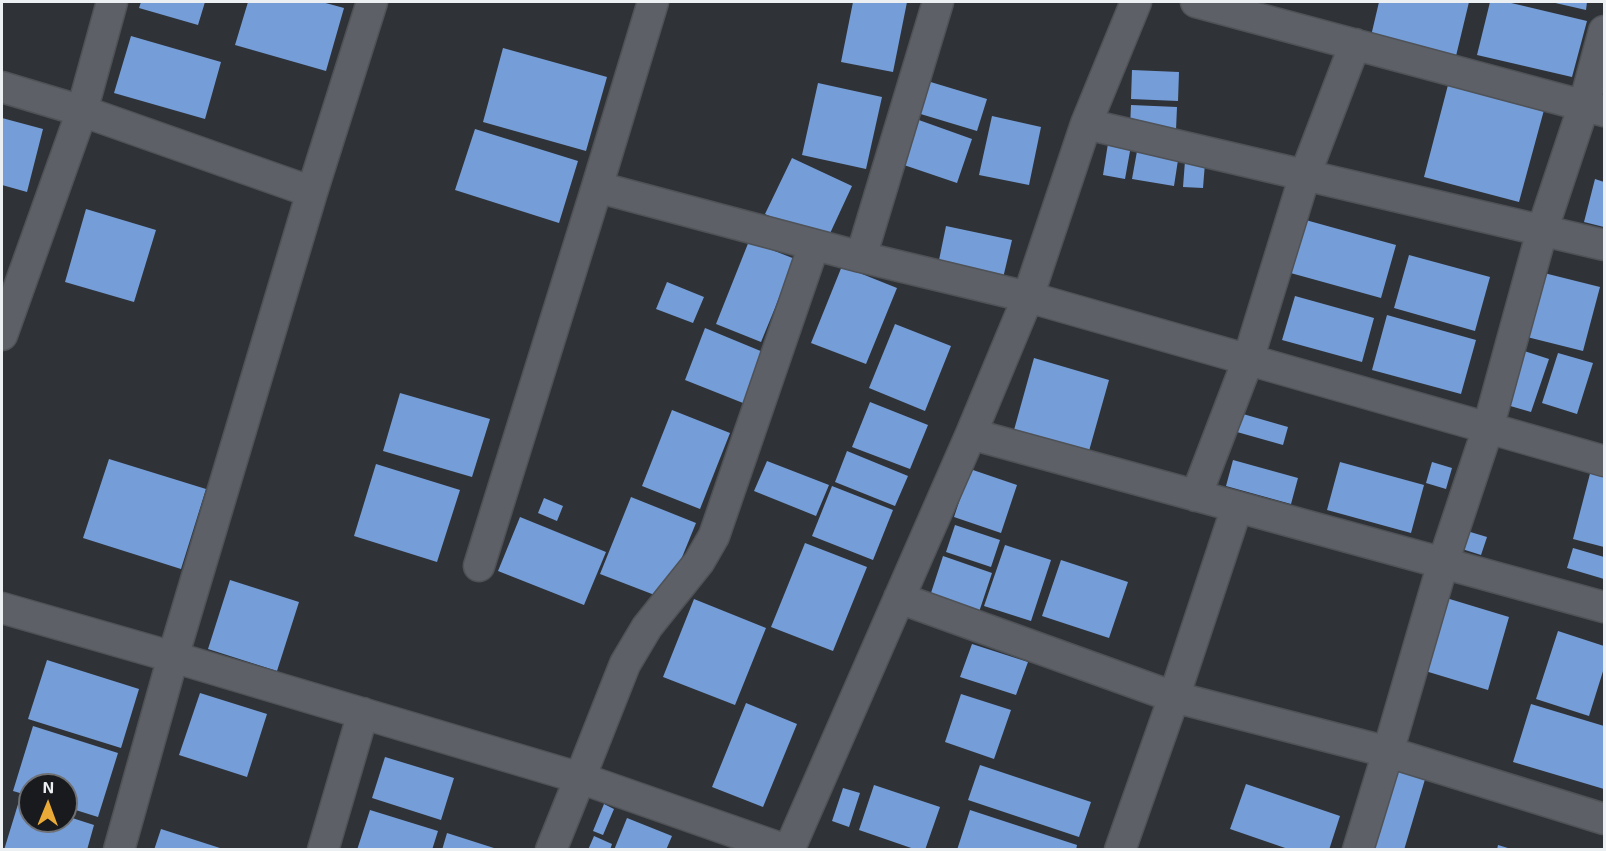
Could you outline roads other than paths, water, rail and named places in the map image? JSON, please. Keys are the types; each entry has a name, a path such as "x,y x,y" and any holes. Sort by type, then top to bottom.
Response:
{"street":[{"path":"2,335 82,111 112,2"},
{"path":"119,849 173,657 312,192 372,2"},
{"path":"479,566 653,2"},
{"path":"861,257 938,2"},
{"path":"2,608 580,778 787,849 971,434 1028,297 1086,124 1136,2"},
{"path":"1196,2 1594,108"},
{"path":"1358,849 1389,753 1443,563 1488,428 1542,231 1594,108 1605,31"},
{"path":"1196,495 1248,360 1305,175 1355,44"},
{"path":"2,87 82,111 312,192"},
{"path":"1086,124 1605,245"},
{"path":"597,187 861,257 1028,297 1605,461"},
{"path":"551,849 625,664 647,627 699,562 714,536 814,244"},
{"path":"971,434 1605,607"},
{"path":"1120,849 1174,697 1237,507"},
{"path":"899,598 1174,697 1389,753 1605,819"},
{"path":"323,849 363,713"}]}
